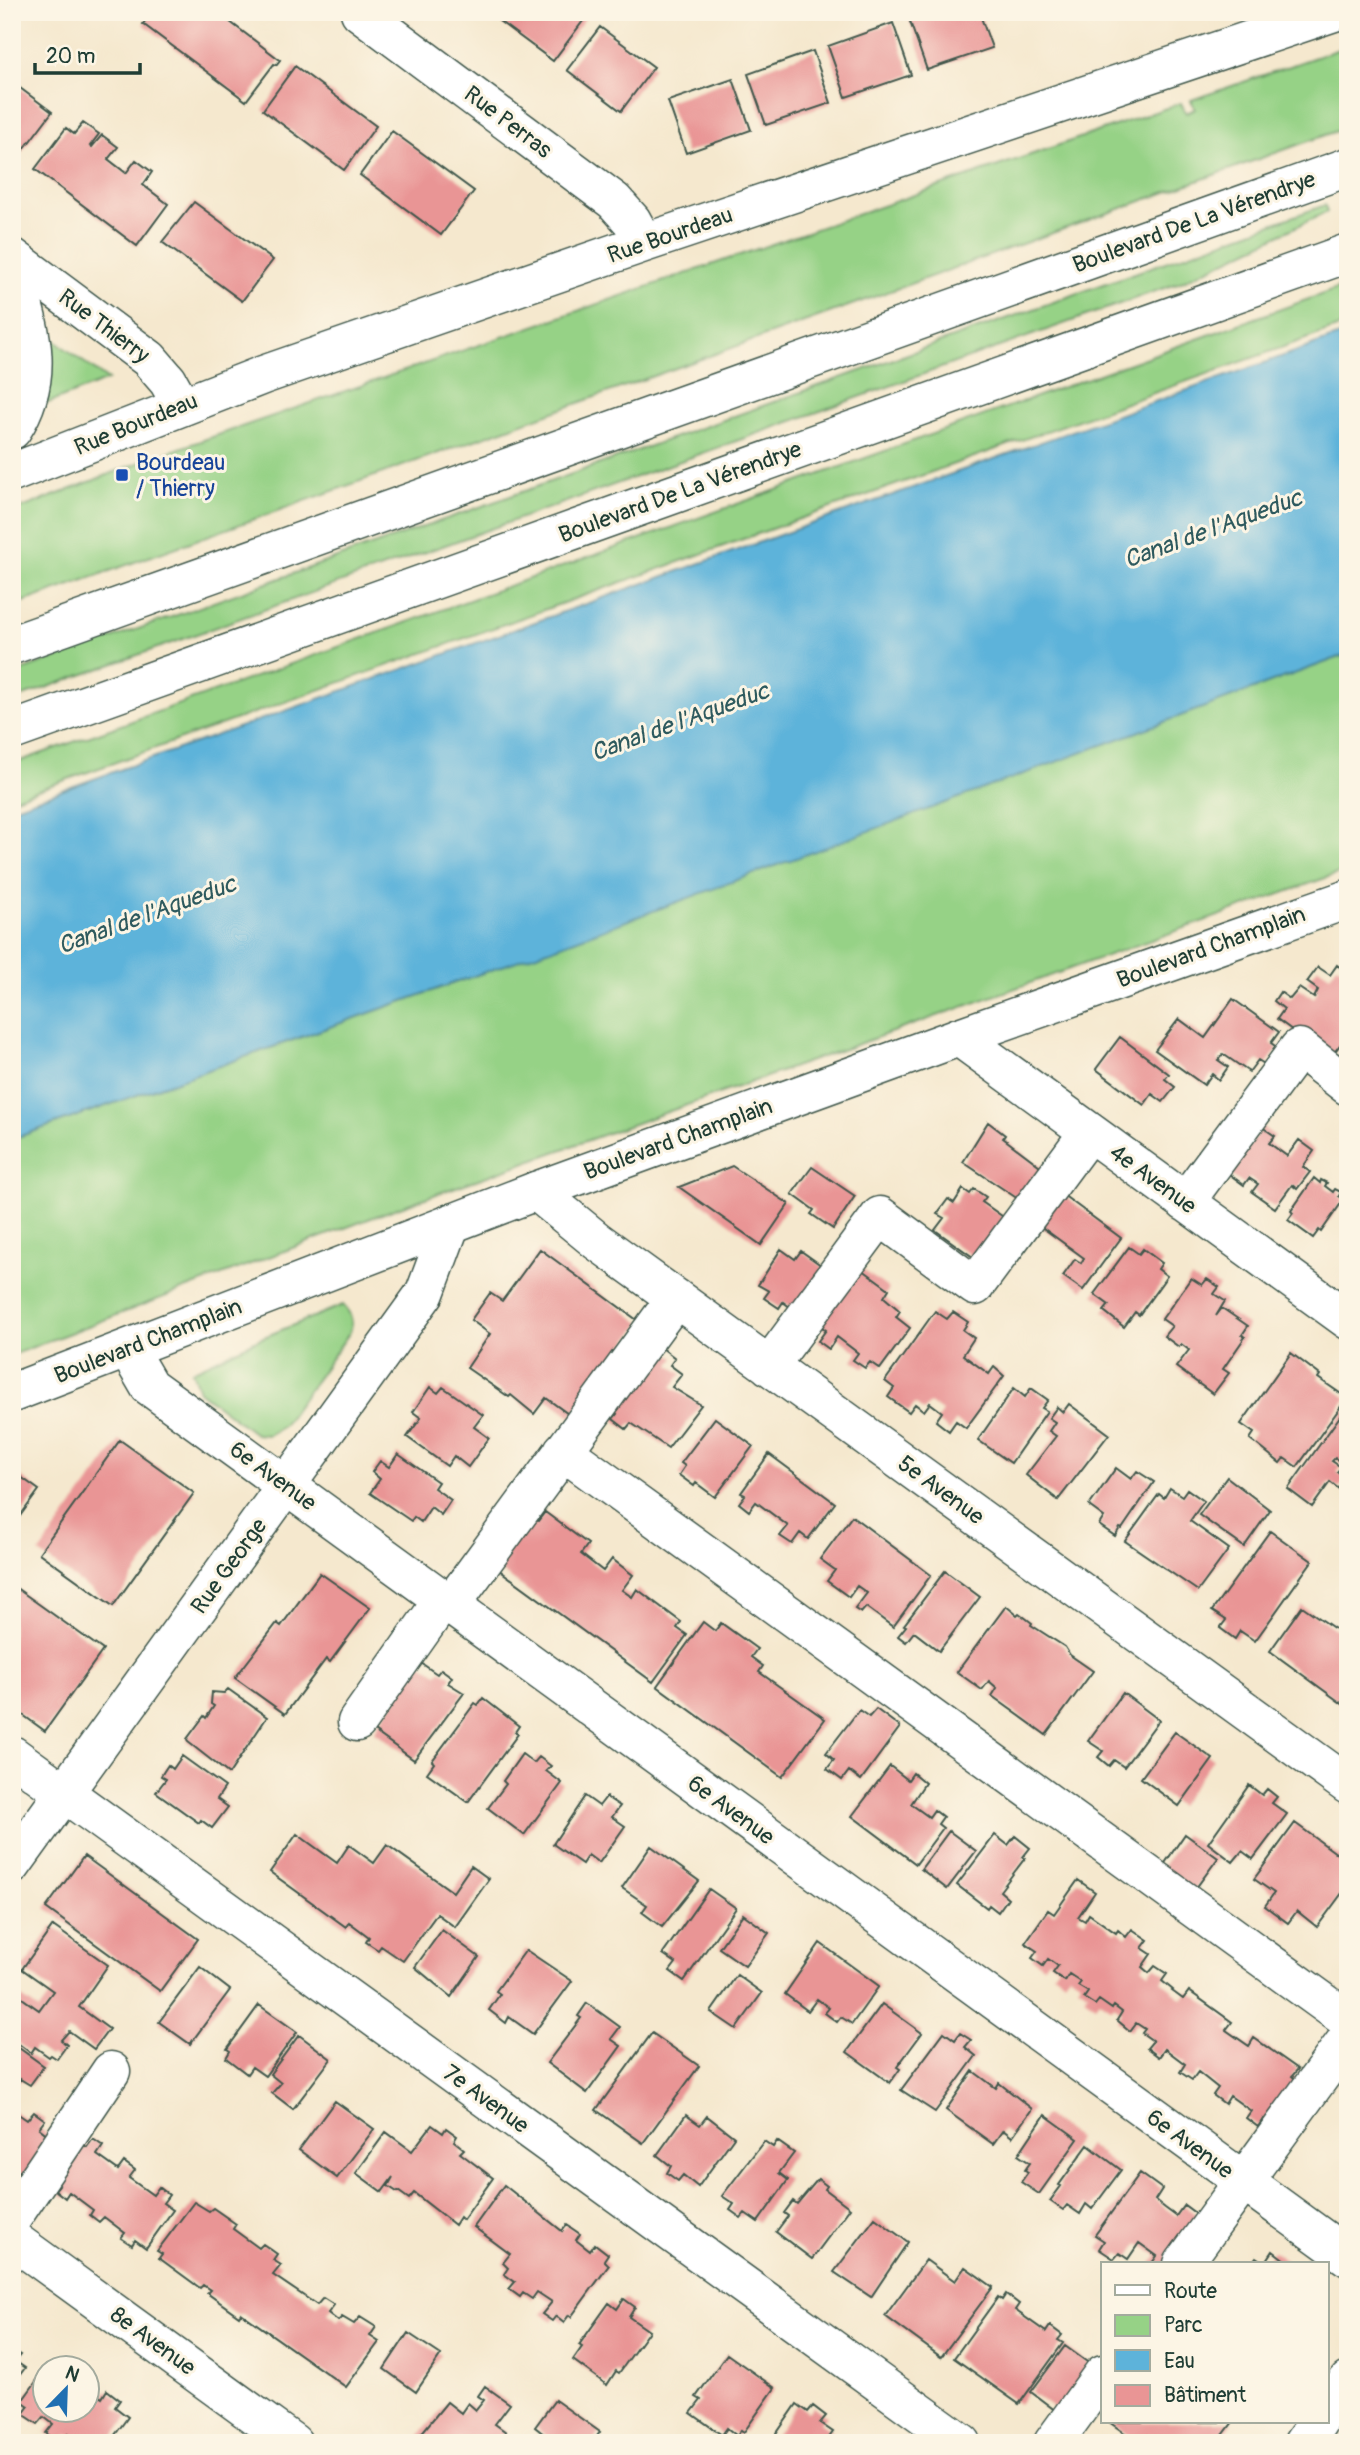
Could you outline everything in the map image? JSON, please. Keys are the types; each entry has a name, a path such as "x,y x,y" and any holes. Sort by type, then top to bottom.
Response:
{"street":[{"name":"Rue Perras","path":"360,12 614,201 632,221 644,243"},
{"name":"Rue Bourdeau","path":"12,473 253,378 644,243 1334,12"},
{"name":"Boulevard De La Vérendrye","path":"12,645 1348,167"},
{"name":"Boulevard De La Vérendrye","path":"12,731 1348,253"},
{"name":"Rue Thierry","path":"12,257 149,359 168,381 182,406"},
{"name":"Rue Thierry","path":"12,265 34,357 27,401 12,430"},
{"name":"Boulevard Champlain","path":"12,1393 536,1191 1348,899"},
{"name":"4e Avenue","path":"959,1037 1348,1320"},
{"path":"1185,1202 1299,1048 1348,1086"},
{"path":"769,1366 880,1216 975,1286 1089,1132"},
{"name":"5e Avenue","path":"536,1191 597,1241 1348,1785"},
{"name":"Rue George","path":"12,1865 425,1293 451,1223"},
{"path":"357,1722 676,1298"},
{"name":"6e Avenue","path":"128,1350 149,1386 1348,2257"},
{"path":"563,1451 1348,2020"},
{"name":"7e Avenue","path":"12,1755 962,2443"},
{"path":"1184,2262 1348,2038"},
{"path":"12,2218 111,2071"},
{"name":"8e Avenue","path":"12,2239 293,2443"},
{"path":"1053,2443 1101,2377"},
{"path":"1328,2409 1348,2381"},
{"path":"1303,2443 1317,2424"}],"green space":[{"path":"1348,46 1348,127 12,606 12,512 151,458 1181,103 1186,113 1195,109 1191,100"},
{"path":"1325,205 1327,212 1181,282 12,700 12,674"},
{"path":"1348,285 1348,324 12,799 12,764"},
{"path":"47,335 108,380 38,407"},
{"path":"1348,654 1348,870 400,1207 12,1355 12,1139 460,981"},
{"path":"343,1305 351,1317 350,1332 283,1426 268,1435 255,1434 199,1391 192,1371 259,1339"}],"water":[{"name":"Canal de l'Aqueduc","path":"1348,333 1348,654 545,951 12,1139 12,808"}],"building":[{"path":"152,12 217,12 280,60 246,101 143,24"},
{"path":"505,12 579,12 586,17 553,61 499,21"},
{"path":"930,12 979,12 992,48 927,70 909,19"},
{"path":"893,23 911,75 846,97 828,46"},
{"path":"600,27 654,67 621,111 567,70"},
{"path":"813,51 831,103 766,125 748,74"},
{"path":"295,66 376,126 344,170 263,110"},
{"path":"733,79 751,130 686,153 668,101"},
{"path":"12,82 52,112 21,153 12,147"},
{"path":"83,123 99,134 90,146 102,135 118,147 108,159 126,173 136,160 152,172 143,185 168,204 137,246 35,169 66,128 74,134"},
{"path":"392,131 474,191 441,235 360,175"},
{"path":"194,202 273,260 242,301 162,242"},
{"path":"1337,965 1348,973 1348,1034 1330,1058 1277,1019 1284,1009 1274,1001 1280,992 1290,999 1299,988 1314,998 1318,990 1307,982 1318,967 1330,975"},
{"path":"1233,999 1279,1032 1271,1043 1278,1048 1266,1065 1258,1060 1249,1072 1223,1054 1218,1060 1228,1067 1219,1080 1212,1074 1204,1085 1155,1050 1179,1019 1205,1038"},
{"path":"1120,1037 1169,1074 1165,1079 1175,1087 1163,1102 1152,1094 1144,1105 1096,1069"},
{"path":"988,1122 1005,1135 1003,1138 1044,1169 1021,1201 963,1162"},
{"path":"1262,1127 1275,1136 1269,1143 1287,1156 1299,1140 1314,1151 1303,1167 1310,1172 1297,1189 1292,1185 1275,1208 1252,1192 1258,1184 1249,1178 1244,1185 1229,1174"},
{"path":"732,1166 789,1204 761,1245 679,1187"},
{"path":"812,1167 855,1196 833,1229 811,1214 814,1210 792,1194"},
{"path":"1314,1178 1320,1183 1321,1180 1327,1183 1325,1186 1333,1192 1335,1189 1341,1192 1339,1196 1344,1199 1321,1232 1319,1230 1313,1238 1288,1220 1293,1213 1291,1211"},
{"path":"963,1189 970,1194 974,1189 986,1197 982,1202 1009,1221 980,1262 935,1230 944,1218 937,1214 948,1199 954,1203"},
{"path":"1055,1189 1121,1238 1083,1290 1063,1276 1075,1259 1081,1263 1084,1258 1032,1220"},
{"path":"1129,1247 1139,1254 1143,1249 1162,1263 1158,1269 1167,1276 1139,1315 1135,1312 1124,1327 1104,1311 1109,1305 1094,1294"},
{"path":"540,1249 641,1323 571,1416 546,1398 534,1414 511,1395 509,1397 467,1368 490,1334 471,1320 490,1293 502,1301"},
{"path":"781,1249 795,1259 801,1251 825,1268 794,1310 783,1302 779,1308 764,1298 769,1291 758,1285"},
{"path":"859,1267 889,1289 884,1297 900,1311 896,1317 910,1328 880,1369 870,1362 865,1368 853,1360 858,1353 837,1337 829,1349 818,1341 826,1330 815,1322"},
{"path":"1191,1278 1202,1285 1207,1279 1219,1287 1214,1294 1225,1301 1216,1316 1222,1308 1248,1326 1242,1335 1245,1337 1223,1369 1229,1373 1213,1394 1176,1367 1189,1350 1181,1344 1179,1347 1164,1336 1172,1326 1162,1319"},
{"path":"935,1311 947,1319 953,1312 968,1322 963,1330 974,1338 963,1355 989,1374 994,1367 1004,1376 966,1428 956,1421 949,1431 936,1421 942,1412 930,1403 924,1411 915,1404 909,1412 888,1397 894,1388 885,1381"},
{"path":"662,1348 675,1358 670,1365 682,1374 672,1387 701,1405 668,1448 631,1423 626,1429 613,1419 617,1414 605,1404"},
{"path":"1291,1353 1320,1375 1318,1378 1347,1398 1297,1467 1284,1458 1280,1463 1250,1439 1254,1433 1241,1424"},
{"path":"430,1387 438,1393 443,1387 483,1415 474,1427 489,1438 468,1467 454,1456 447,1466 407,1437 421,1418 413,1412"},
{"path":"1014,1388 1025,1397 1031,1388 1048,1400 1042,1408 1047,1411 1011,1463 978,1440"},
{"path":"1069,1404 1109,1434 1058,1500 1026,1475 1056,1436 1049,1431 1055,1422 1049,1418 1057,1407 1063,1412"},
{"path":"1348,1405 1348,1468 1335,1458 1332,1461 1341,1467 1337,1472 1346,1479 1339,1489 1330,1482 1312,1507 1288,1489"},
{"path":"715,1418 753,1446 715,1497 679,1475 685,1466 681,1463"},
{"path":"120,1440 194,1493 113,1606 39,1553"},
{"path":"398,1454 438,1482 434,1488 451,1500 441,1515 431,1507 421,1522 414,1517 411,1521 370,1493 380,1479 372,1472 380,1461 389,1467"},
{"path":"769,1454 835,1503 808,1539 800,1533 792,1544 780,1536 788,1526 756,1502 749,1511 739,1503 745,1495 741,1493"},
{"path":"1116,1468 1131,1479 1137,1471 1154,1482 1115,1536 1099,1525 1104,1517 1089,1506"},
{"path":"14,1472 39,1490 12,1527 12,1474"},
{"path":"1227,1477 1270,1510 1244,1547 1199,1515"},
{"path":"1170,1488 1182,1496 1187,1489 1204,1501 1190,1521 1229,1549 1198,1591 1125,1541 1159,1494 1164,1498"},
{"path":"545,1512 588,1544 581,1554 603,1571 612,1559 633,1575 622,1590 632,1597 637,1589 681,1622 677,1628 687,1635 653,1682 491,1564 527,1514 538,1521"},
{"path":"852,1516 931,1575 893,1627 866,1607 861,1613 855,1609 867,1593 857,1586 849,1597 827,1581 835,1570 820,1559"},
{"path":"1270,1531 1312,1561 1255,1641 1240,1631 1235,1639 1220,1628 1226,1620 1212,1611"},
{"path":"945,1571 980,1597 939,1651 914,1632 906,1642 898,1636 906,1626 904,1625"},
{"path":"320,1573 370,1608 330,1662 326,1659 285,1714 235,1678 277,1623 281,1626"},
{"path":"12,1585 103,1650 45,1731 12,1707"},
{"path":"1006,1606 1065,1647 1070,1655 1093,1671 1046,1735 992,1696 997,1688 989,1681 982,1690 957,1672"},
{"path":"1302,1606 1348,1638 1348,1708 1270,1651"},
{"path":"703,1622 715,1631 721,1623 757,1649 751,1657 763,1666 759,1672 825,1719 782,1777 657,1686"},
{"path":"421,1663 437,1674 441,1669 452,1677 448,1683 464,1693 414,1760 374,1731"},
{"path":"228,1689 267,1717 229,1774 187,1739 214,1706 211,1704 212,1692 224,1693"},
{"path":"1123,1693 1159,1720 1124,1767 1114,1760 1109,1766 1098,1757 1103,1751 1088,1741"},
{"path":"483,1698 519,1726 515,1732 518,1734 468,1802 427,1773 434,1763 432,1761 475,1703 478,1705"},
{"path":"876,1709 900,1727 861,1780 849,1771 842,1780 827,1769 834,1760 826,1753 859,1710 869,1717"},
{"path":"1175,1732 1213,1759 1179,1806 1141,1778"},
{"path":"522,1754 534,1763 539,1757 551,1766 546,1771 562,1783 524,1835 488,1808 506,1784 503,1781"},
{"path":"182,1756 225,1787 217,1799 228,1807 212,1828 201,1820 199,1823 156,1792 166,1779 161,1776 168,1765 173,1769"},
{"path":"890,1766 908,1780 913,1773 925,1783 911,1804 929,1817 934,1810 943,1817 938,1824 943,1828 916,1864 852,1816"},
{"path":"1249,1785 1262,1795 1267,1789 1277,1797 1272,1803 1287,1814 1253,1859 1242,1851 1233,1862 1208,1843"},
{"path":"585,1796 599,1806 606,1797 620,1806 612,1817 625,1826 599,1863 588,1855 582,1864 553,1844"},
{"path":"1295,1823 1348,1862 1348,1885 1317,1927 1297,1911 1288,1923 1265,1906 1274,1893 1254,1879"},
{"path":"949,1831 976,1851 947,1889 921,1869"},
{"path":"297,1834 337,1863 349,1845 374,1863 387,1845 453,1892 471,1866 489,1879 455,1927 437,1914 403,1961 381,1946 378,1950 366,1942 369,1937 349,1922 346,1927 270,1872"},
{"path":"1185,1834 1218,1858 1193,1892 1161,1869"},
{"path":"995,1835 1008,1845 1015,1836 1030,1848 1000,1891 1008,1898 998,1912 989,1905 987,1908 957,1885"},
{"path":"651,1846 699,1881 662,1927 642,1912 647,1905 622,1888"},
{"path":"84,1856 198,1939 160,1991 46,1908"},
{"path":"1078,1880 1095,1892 1078,1917 1085,1921 1089,1914 1116,1933 1118,1930 1126,1937 1132,1929 1148,1940 1142,1948 1151,1954 1142,1967 1149,1973 1155,1966 1167,1974 1162,1981 1183,1999 1189,1991 1232,2022 1226,2030 1249,2046 1254,2038 1298,2069 1292,2076 1303,2085 1273,2127 1263,2119 1258,2127 1246,2118 1251,2111 1230,2096 1225,2104 1213,2095 1218,2088 1198,2072 1192,2080 1180,2072 1185,2064 1165,2049 1159,2057 1147,2048 1153,2041 1142,2033 1145,2029 1136,2023 1130,2031 1117,2020 1122,2012 1114,2006 1112,2009 1099,2000 1095,2005 1084,1998 1088,1992 1078,1986 1081,1982 1069,1974 1065,1981 1053,1973 1058,1966 1048,1959 1043,1966 1032,1958 1037,1951 1025,1943 1048,1910 1054,1914"},
{"path":"709,1889 736,1908 684,1981 670,1971 676,1963 663,1954"},
{"path":"743,1914 769,1933 745,1966 719,1948"},
{"path":"53,1926 108,1965 79,2007 109,2029 94,2049 69,2031 61,2040 67,2045 57,2059 35,2047 31,2053 12,2039 12,1991 39,2010 53,1991 22,1969"},
{"path":"442,1930 479,1957 451,1997 415,1967"},
{"path":"820,1943 879,1986 852,2024 841,2017 837,2022 825,2013 829,2008 817,1999 808,2011 785,1994"},
{"path":"526,1950 572,1981 533,2034 509,2017 506,2023 489,2010 500,1994 496,1991"},
{"path":"200,1967 230,1990 190,2044 159,2022"},
{"path":"737,1975 762,1993 736,2029 711,2012"},
{"path":"587,2003 620,2027 611,2039 621,2046 587,2093 547,2063 581,2018 578,2016"},
{"path":"882,2004 922,2033 897,2067 900,2069 890,2083 847,2052"},
{"path":"259,2005 297,2032 265,2076 252,2067 247,2074 226,2058 230,2051 227,2049"},
{"path":"944,2032 955,2040 960,2033 971,2040 965,2047 976,2056 935,2112 901,2090"},
{"path":"652,2033 699,2066 643,2143 596,2110"},
{"path":"299,2035 331,2059 293,2109 272,2093 281,2083 270,2074"},
{"path":"12,2043 44,2066 30,2085 20,2079 16,2086 12,2083"},
{"path":"973,2071 996,2088 999,2083 1032,2109 1012,2137 1003,2130 993,2144 946,2110"},
{"path":"335,2101 374,2129 337,2178 299,2150"},
{"path":"14,2111 27,2120 34,2112 45,2120 39,2128 53,2139 25,2176 12,2167"},
{"path":"686,2115 700,2125 707,2116 734,2137 698,2187 683,2175 678,2181 667,2173 671,2166 657,2155"},
{"path":"1045,2115 1078,2139 1039,2194 1021,2182 1030,2163 1018,2155"},
{"path":"432,2125 443,2133 446,2128 457,2136 454,2141 464,2149 460,2153 493,2178 463,2220 460,2217 455,2225 414,2193 409,2199 388,2186 393,2177 382,2192 356,2173 386,2132 412,2151"},
{"path":"75,2139 87,2147 93,2139 103,2146 97,2155 118,2170 124,2162 135,2170 129,2178 153,2195 159,2187 169,2195 163,2203 173,2210 146,2248 135,2240 132,2245 121,2238 125,2233 104,2217 99,2222 90,2215 93,2210 69,2192 65,2198 55,2190 59,2185 48,2177"},
{"path":"764,2141 773,2147 777,2141 794,2153 779,2173 788,2180 758,2222 745,2213 741,2218 730,2210 734,2204 722,2196"},
{"path":"1088,2145 1121,2170 1092,2209 1086,2204 1080,2214 1067,2205 1063,2210 1050,2201"},
{"path":"1140,2173 1162,2189 1155,2200 1165,2208 1176,2216 1184,2205 1203,2219 1172,2262 1153,2262 1157,2256 1139,2243 1128,2259 1119,2253 1114,2259 1099,2249 1104,2241 1095,2235"},
{"path":"818,2179 827,2186 825,2189 850,2208 812,2259 776,2232 788,2216 784,2213 793,2201 797,2204"},
{"path":"504,2185 562,2231 567,2225 580,2234 576,2240 590,2251 595,2244 608,2254 604,2260 609,2265 571,2317 569,2315 564,2322 556,2316 552,2321 542,2314 552,2302 537,2292 532,2299 523,2293 520,2297 509,2289 515,2282 504,2274 508,2268 503,2263 510,2254 474,2227"},
{"path":"194,2202 209,2211 213,2208 236,2224 233,2229 259,2248 263,2244 277,2254 273,2260 281,2265 273,2275 317,2305 323,2298 334,2305 328,2313 338,2321 342,2317 354,2324 360,2317 376,2327 370,2336 379,2342 346,2387 241,2313 239,2316 207,2293 210,2290 203,2285 200,2288 159,2258 162,2254 157,2251"},
{"path":"875,2218 908,2242 871,2297 834,2272"},
{"path":"1273,2251 1287,2262 1266,2262"},
{"path":"926,2260 955,2281 965,2267 993,2287 941,2357 885,2316"},
{"path":"1006,2294 1019,2304 1015,2310 1046,2332 1050,2326 1062,2335 1058,2340 1063,2343 1019,2404 954,2358 998,2297 1002,2300"},
{"path":"624,2299 635,2307 629,2317 649,2331 619,2373 616,2371 607,2385 573,2360 582,2347 579,2345 609,2303 617,2309"},
{"path":"408,2333 441,2355 416,2392 384,2369"},
{"path":"1065,2346 1094,2367 1060,2414 1031,2392"},
{"path":"12,2350 20,2355 15,2361 25,2368 12,2385"},
{"path":"727,2354 775,2388 744,2432 741,2430 737,2436 727,2428 722,2435 691,2413 701,2400 696,2397"},
{"path":"485,2386 510,2404 495,2424 506,2432 498,2443 415,2441 447,2402 461,2413 468,2403 476,2410 484,2400 478,2396"},
{"path":"32,2387 32,2420 23,2414 29,2406 22,2401"},
{"path":"107,2390 120,2400 115,2407 128,2417 109,2443 74,2443 76,2440 68,2434 59,2443 46,2433 53,2424 102,2424 102,2398"},
{"path":"555,2400 600,2432 592,2443 555,2443 535,2427"},
{"path":"797,2404 808,2412 813,2406 826,2416 820,2423 833,2432 825,2443 770,2443"},
{"path":"1112,2424 1231,2424 1217,2443 1139,2443"}],"place":[{"name":"Bourdeau / Thierry","path":"122,475"}]}
